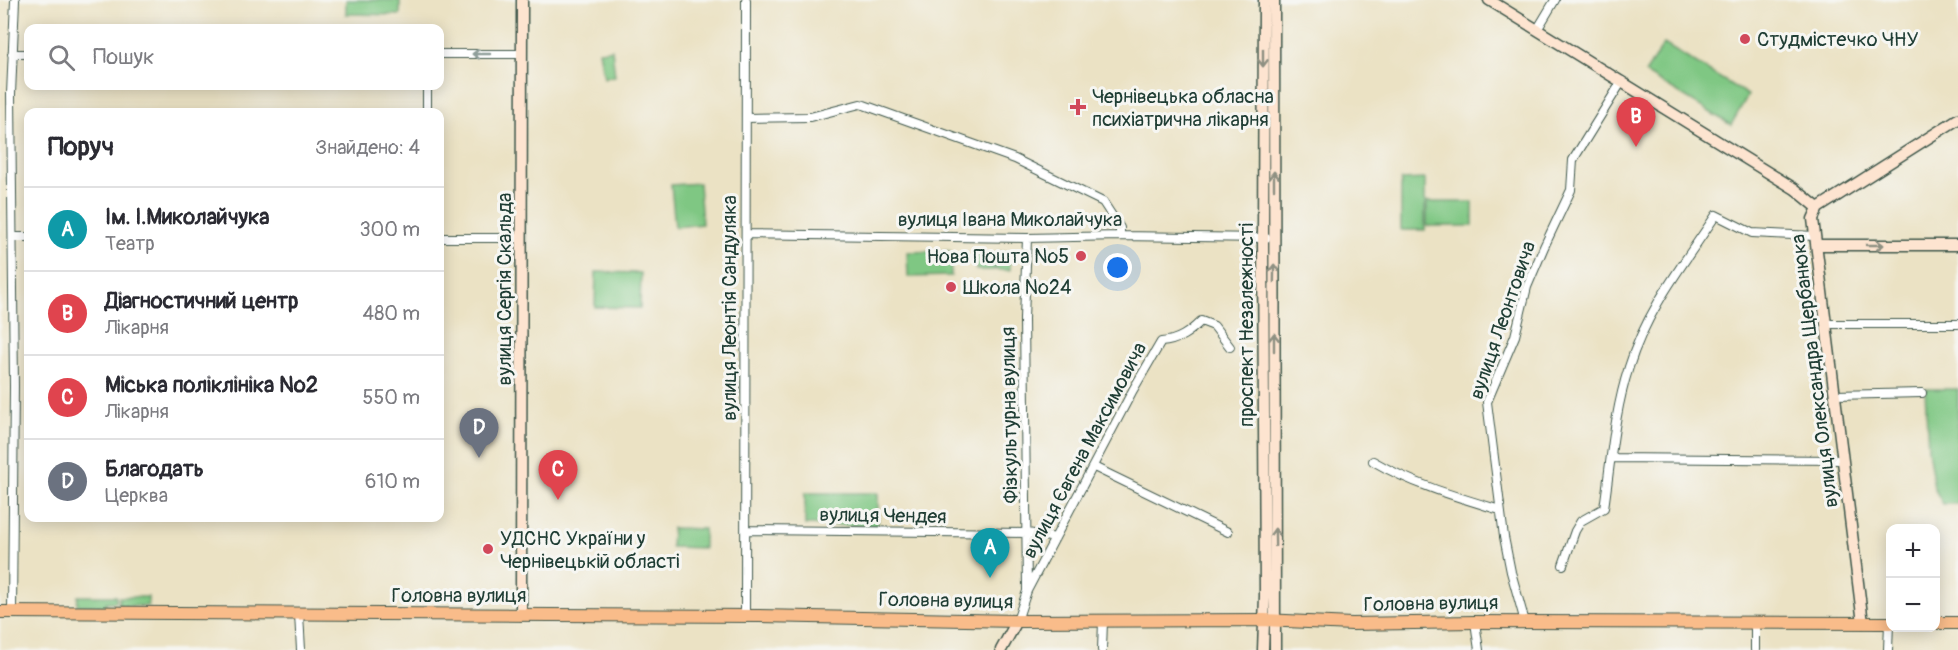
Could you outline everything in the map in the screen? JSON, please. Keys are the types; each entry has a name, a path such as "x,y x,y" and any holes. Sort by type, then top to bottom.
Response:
{"main road":[{"name":"вулиця Сергія Скальда","path":"521,615 522,0"},
{"name":"проспект Незалежності","path":"1264,0 1270,620 1275,650"},
{"name":"проспект Незалежності","path":"1268,238 1274,0"},
{"path":"1489,0 1795,189 1818,208"},
{"name":"вулиця Олександра Щербанюка","path":"1863,623 1813,219 1818,208 1958,119"},
{"path":"1816,241 1958,245"},
{"name":"Головна вулиця","path":"6,612 745,616 1017,621 1270,620 1352,624 1886,623"},
{"name":"проспект Незалежності","path":"1263,650 1270,620"},
{"path":"1001,650 1017,621"},
{"path":"1940,623 1958,623"}],"street":[{"path":"6,612 13,495 12,54 15,0"},
{"name":"вулиця Леонтія Сандуляка","path":"745,616 746,0"},
{"path":"1537,30 1555,0"},
{"path":"12,54 24,54"},
{"path":"444,54 522,54"},
{"name":"вулиця Леонтовича","path":"1525,622 1510,572 1487,402 1515,336 1527,288 1572,190 1573,160 1622,81"},
{"path":"427,90 427,108"},
{"path":"746,118 810,117 860,104 870,107 1015,159 1103,202 1120,228 1120,236"},
{"path":"1563,565 1581,520 1604,508 1618,407 1629,367 1648,321 1663,294 1716,215 1752,233 1816,241"},
{"name":"вулиця Івана Миколайчука","path":"746,234 1028,238 1120,236 1268,238"},
{"path":"13,237 24,237"},
{"path":"444,238 522,238"},
{"name":"Фізкультурна вулиця","path":"1027,591 1024,320 1028,238"},
{"name":"вулиця Євгена Максимовича","path":"1017,621 1027,591 1133,390 1161,342 1188,333 1201,321 1214,326 1230,347"},
{"path":"1827,324 1958,324"},
{"path":"1835,395 1922,393"},
{"path":"1611,458 1843,460"},
{"path":"1373,461 1393,473 1462,499 1500,510"},
{"path":"1094,467 1228,532"},
{"name":"вулиця Чендея","path":"746,530 1028,533 1056,538"},
{"path":"299,614 301,650"},
{"path":"1102,650 1103,621"},
{"path":"1474,622 1479,650"},
{"path":"1755,623 1755,650"},
{"path":"1888,650 1889,632"}],"green space":[{"path":"346,0 400,0 400,15 346,14"},
{"path":"1664,44 1748,95 1731,125 1645,73"},
{"path":"612,49 615,76 604,78 599,51"},
{"path":"1425,179 1425,230 1401,230 1401,180"},
{"path":"699,183 702,224 675,227 671,185"},
{"path":"1427,202 1473,202 1473,226 1427,226"},
{"path":"950,251 951,276 908,277 907,252"},
{"path":"996,252 1010,252 1010,270 996,270"},
{"path":"976,256 994,256 994,270 976,270"},
{"path":"596,272 641,273 640,308 595,307"},
{"path":"1925,389 1958,389 1958,504 1943,504 1934,488 1928,449"},
{"path":"805,493 878,493 878,526 805,525"},
{"path":"672,528 704,529 704,548 671,547"},
{"path":"78,596 116,596 116,602 106,602 106,606 77,605"},
{"path":"119,597 148,597 148,606 119,606"}],"place":[{"name":"Студмістечко ЧНУ","path":"1745,39"},
{"name":"Чернівецька обласна психіатрична лікарня","path":"1078,107"},
{"name":"Діагностичний центр","path":"1636,147"},
{"name":"Нова Пошта №5","path":"1081,256"},
{"name":"Школа №24","path":"951,287"},
{"name":"Благодать","path":"479,458"},
{"name":"Міська поліклініка №2","path":"558,500"},
{"name":"УДСНС України у Чернівецькій області","path":"488,549"},
{"name":"Ім. І.Миколайчука","path":"990,578"}]}
